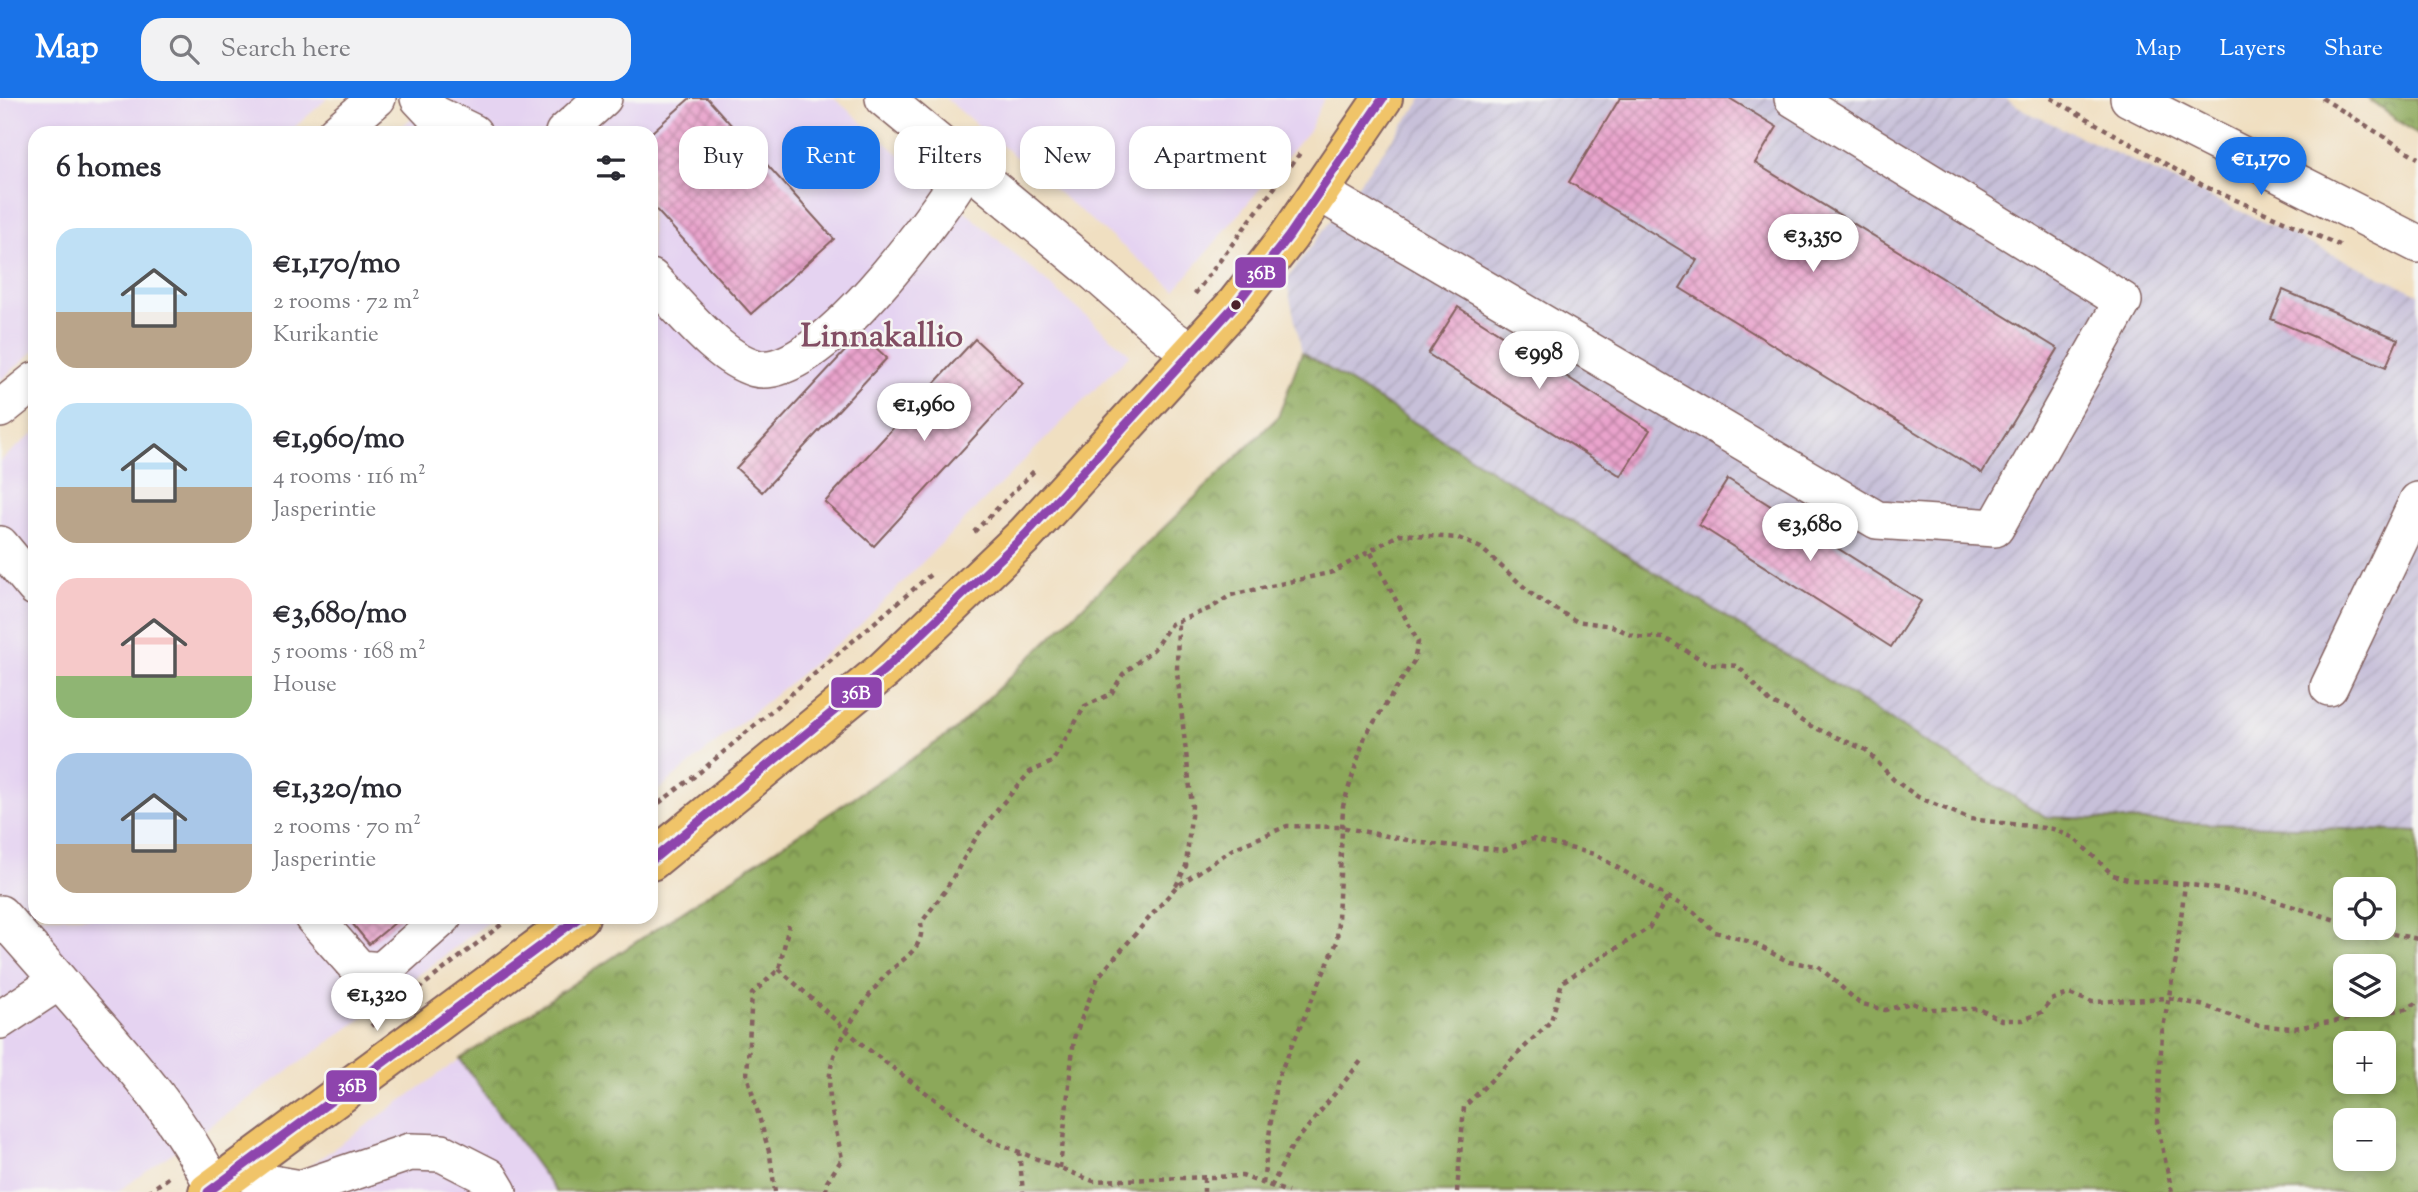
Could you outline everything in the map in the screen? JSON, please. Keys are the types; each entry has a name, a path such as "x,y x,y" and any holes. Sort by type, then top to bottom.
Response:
{"main road":[{"path":"658,855 884,670 1026,534 1178,344 1237,303 1319,192 1383,98"},
{"path":"222,1182 571,924"}],"street":[{"path":"343,126 377,98"},
{"path":"419,98 434,114 459,126"},
{"path":"572,126 603,98"},
{"path":"884,98 918,126"},
{"path":"1319,192 1877,520 1995,528 2123,301 1793,98"},
{"path":"2129,98 2418,244"},
{"path":"658,285 731,358 756,368 777,369 807,355 848,318 930,223 952,189"},
{"path":"994,189 1178,344"},
{"path":"0,409 28,387"},
{"path":"2329,687 2418,501"},
{"path":"0,545 28,577"},
{"path":"0,914 158,1098 200,1157 222,1182 260,1182 301,1189 410,1152 442,1153 489,1177 498,1192"},
{"path":"319,924 359,969 382,971 435,924"},
{"path":"0,1020 59,981"}],"path":[{"path":"2051,98 2206,187 2344,247"},
{"path":"2322,98 2418,158"},
{"path":"1178,344 1302,150"},
{"path":"967,539 1043,461"},
{"path":"826,1192 827,1182 842,1159 828,1100 833,1059 847,1031 887,974 911,956 923,934 921,923 945,891 977,836 1030,772 1052,762 1085,706 1111,694 1123,674 1154,649 1171,624 1211,608 1231,594 1333,572 1400,534 1458,538 1481,548 1535,597 1576,621 1612,626 1636,637 1664,638 1709,664 1738,666 1770,702 1806,724 1866,750 1894,780 1918,797 1970,819 2053,829 2074,838 2113,875 2131,880 2185,884 2256,895 2333,919"},
{"path":"1263,1184 1276,1082 1337,942 1343,806 1365,736 1414,662 1418,642 1370,551"},
{"path":"658,803 938,568"},
{"path":"1060,1168 1074,1038 1098,977 1175,887 1186,866 1192,806 1177,673 1178,621"},
{"path":"1175,887 1233,849 1287,826 1341,827 1422,842 1504,850 1533,839 1594,854 1694,912 1715,932 1751,942 1789,962 1818,966 1859,1003 1885,1010 1911,1003 1929,1010 1979,1009 2001,1020 2023,1020 2042,1012 2051,1000 2069,994 2092,1002 2169,998 2205,1006 2259,1026 2294,1028 2406,1010 2418,1002"},
{"path":"2172,1192 2157,1123 2162,1033 2185,884"},
{"path":"1457,1192 1464,1107 1551,1021 1562,982 1649,928 1668,897"},
{"path":"775,1192 770,1155 747,1075 752,994 779,969 789,926"},
{"path":"2396,935 2418,939"},
{"path":"779,969 847,1031 989,1140 1093,1181 1242,1177 1288,1192"},
{"path":"1271,1186 1291,1148 1361,1061"},
{"path":"1018,1151 1023,1192"},
{"path":"1204,1178 1204,1192"}],"shaded area":[{"path":"0,98 328,98 296,126 28,126 28,356 0,381"},
{"path":"436,98 834,98 866,126 782,126 782,189 880,189 880,138 894,150 894,189 939,189 1130,354 859,626 658,790 658,126 402,126"},
{"path":"945,98 1324,98 1310,129 1291,152 1291,126 1129,126 1129,189 1260,189 1175,290 1054,189 1115,189 1115,126 1020,126 1020,161 1006,149 1006,126 979,126"},
{"path":"1423,98 2005,98 2029,113 2418,294 2418,832 2046,817 1302,352 1286,280"},
{"path":"28,438 28,924 486,924 350,1027 117,1192 0,1192 0,461"},
{"path":"460,1059 556,1192 273,1192"}],"green space":[{"path":"2367,98 2418,98 2418,135"},
{"path":"1302,352 2046,817 2418,832 2418,1192 556,1192 460,1059 955,730 1278,417"}],"building":[{"path":"690,98 707,98 732,126 679,126 679,189 768,189 768,166 782,181 782,189 789,189 834,239 751,314 658,212 658,127"},
{"path":"1620,98 1729,98 1777,127 1755,163 2058,349 1982,473 1680,288 1697,260 1569,182"},
{"path":"2283,290 2398,339 2386,367 2271,319"},
{"path":"1458,307 1650,430 1621,476 1428,354"},
{"path":"861,334 887,358 762,492 736,468"},
{"path":"975,339 1023,384 874,546 825,502"},
{"path":"1728,479 1921,601 1891,647 1699,525"},
{"path":"353,924 393,924 369,944"}],"transit line":[{"name":"36B","path":"658,855 884,670 1026,534 1237,303 1289,236 1383,98"},
{"name":"36B","path":"208,1192 571,924"}],"district":[{"name":"Linnakallio","path":"882,334"}]}
